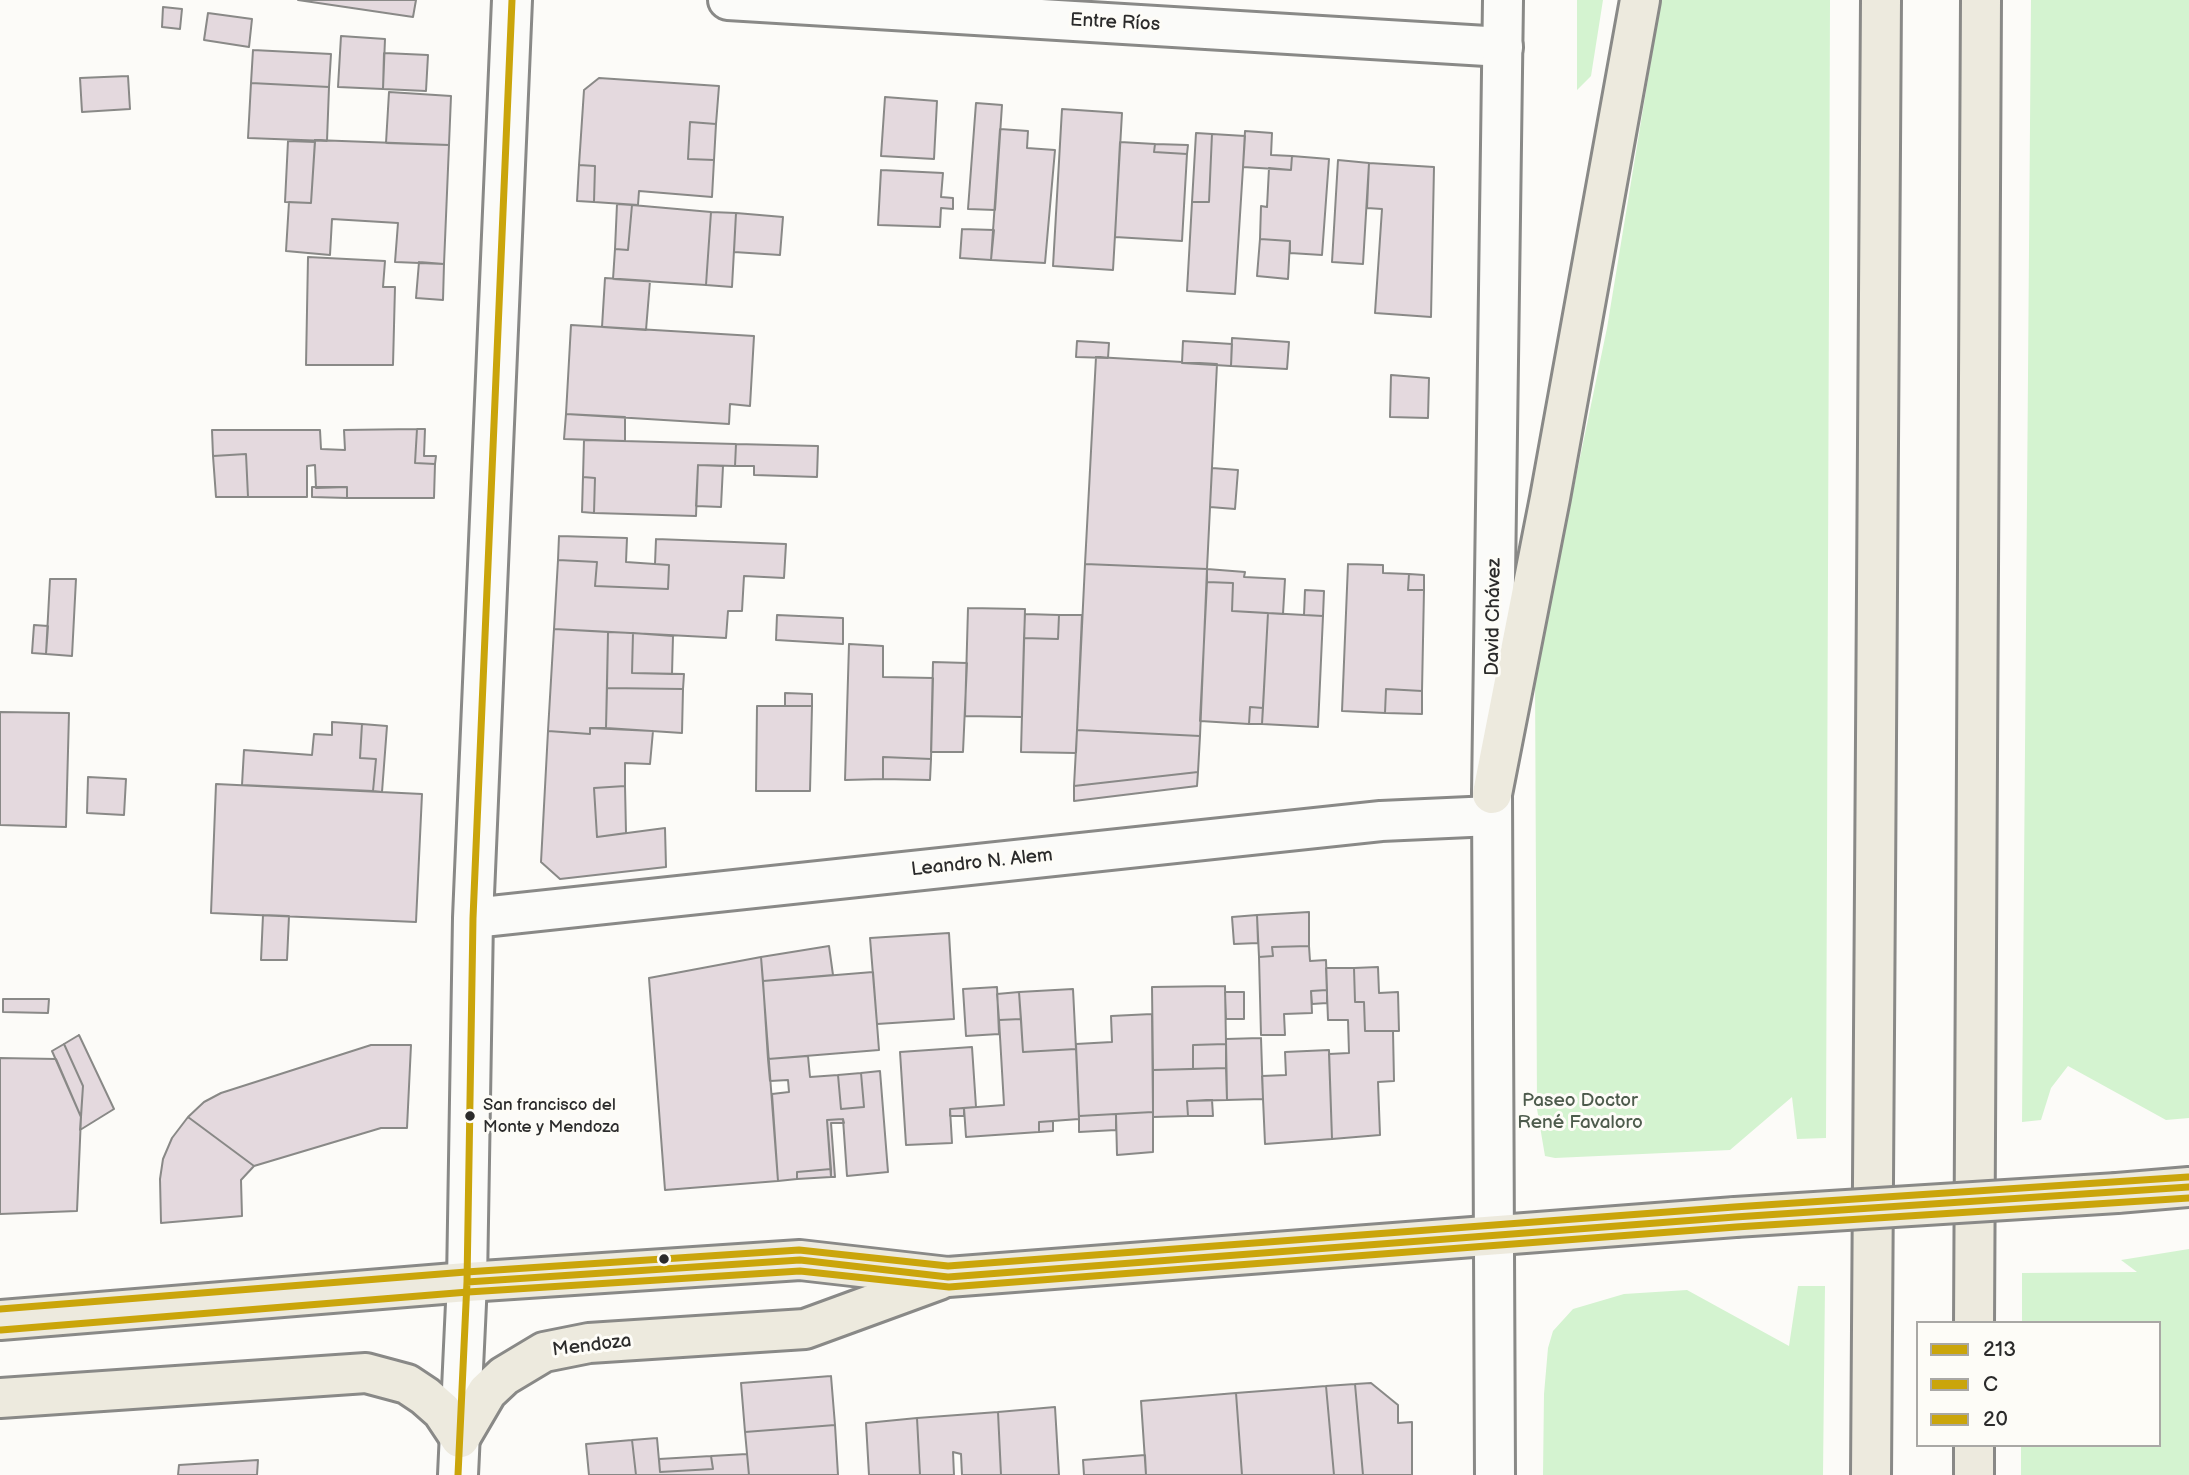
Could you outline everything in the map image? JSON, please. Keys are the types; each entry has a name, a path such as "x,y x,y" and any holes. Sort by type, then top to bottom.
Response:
{"main road":[{"path":"1492,805 1640,0"},
{"path":"1871,1475 1881,0"},
{"path":"1974,1321 1981,0"},
{"name":"Mendoza","path":"0,1320 467,1282 800,1261 948,1277 1735,1217 2117,1194 2189,1187"},
{"name":"Mendoza","path":"459,1457 487,1392 503,1376 544,1352 589,1343 805,1329 948,1277"},
{"path":"0,1398 366,1373 397,1380 425,1396 442,1411 459,1457"},
{"path":"1973,1475 1974,1447"}],"street":[{"path":"459,1457 467,1282 472,918 512,0"},
{"name":"Entre Ríos","path":"728,0 1503,47"},
{"name":"David Chávez","path":"1495,1475 1492,805 1503,0"},
{"name":"Leandro N. Alem","path":"472,918 1381,821 1492,805"}],"green space":[{"path":"1577,0 1603,0 1591,76 1577,90"},
{"name":"Paseo Doctor René Favaloro","path":"1661,0 1830,0 1826,1138 1797,1139 1792,1097 1730,1150 1555,1158 1545,1156 1537,1109 1535,674 1607,328"},
{"path":"2031,0 2189,0 2189,1118 2166,1120 2068,1066 2051,1088 2041,1120 2022,1122"},
{"path":"2189,1249 2189,1475 2021,1475 2021,1447 2161,1447 2161,1321 2022,1321 2022,1273 2137,1272 2121,1260"},
{"path":"1798,1286 1825,1286 1823,1475 1543,1475 1544,1394 1548,1348 1553,1331 1573,1309 1624,1294 1687,1290 1789,1346"}],"building":[{"path":"298,0 416,0 413,17"},
{"path":"163,7 182,9 180,29 162,27"},
{"path":"208,13 252,19 249,47 204,40"},
{"path":"341,36 385,39 383,89 338,87"},
{"path":"253,50 331,54 329,87 251,83"},
{"path":"384,53 428,55 426,91 383,89"},
{"path":"128,76 130,109 82,112 80,78"},
{"path":"599,78 719,86 716,124 690,122 688,159 714,160 712,197 639,191 638,205 594,202 595,166 579,165 584,90"},
{"path":"251,83 329,87 327,141 248,138"},
{"path":"389,92 451,96 449,145 386,143"},
{"path":"885,97 937,101 934,159 881,156"},
{"path":"976,103 1002,105 995,210 968,209"},
{"path":"1062,109 1122,113 1113,270 1053,266"},
{"path":"690,122 716,124 714,160 688,159"},
{"path":"1000,129 1028,131 1027,148 1055,150 1045,263 991,260"},
{"path":"1245,131 1272,133 1271,155 1292,156 1291,170 1243,167"},
{"path":"1196,133 1212,134 1209,202 1192,202"},
{"path":"1212,134 1245,136 1235,294 1187,291 1192,202 1209,202"},
{"path":"315,140 449,145 444,264 395,262 398,223 332,219 330,255 286,251 289,202 311,203"},
{"path":"288,141 315,142 311,203 285,202"},
{"path":"1120,142 1155,144 1154,152 1187,154 1182,241 1115,237"},
{"path":"1155,144 1188,145 1187,154 1154,152"},
{"path":"1292,156 1329,159 1322,255 1290,253 1290,241 1260,239 1261,206 1267,207 1269,168 1291,170"},
{"path":"1338,160 1369,163 1363,264 1332,262"},
{"path":"1369,163 1434,167 1431,317 1375,313 1382,209 1367,208"},
{"path":"579,165 595,166 594,202 577,201"},
{"path":"881,170 943,173 941,197 953,198 953,209 941,208 940,227 878,225"},
{"path":"617,204 632,205 628,250 615,249"},
{"path":"632,205 711,212 706,285 613,279 615,249 628,250"},
{"path":"711,212 736,213 732,287 706,285"},
{"path":"736,213 783,217 780,255 734,252"},
{"path":"962,229 994,230 991,260 960,258"},
{"path":"1260,239 1290,241 1288,279 1257,276"},
{"path":"308,257 385,261 383,287 395,287 393,365 306,365"},
{"path":"419,262 444,264 443,300 416,298"},
{"path":"605,278 650,281 646,330 602,327"},
{"path":"571,325 754,336 750,406 730,404 729,424 566,414"},
{"path":"1232,338 1289,342 1287,369 1231,366"},
{"path":"1077,341 1109,343 1108,358 1076,357"},
{"path":"1183,341 1232,344 1231,366 1182,363"},
{"path":"1096,357 1217,364 1207,569 1085,564"},
{"path":"1391,375 1429,378 1428,418 1390,417"},
{"path":"566,414 625,417 625,441 564,439"},
{"path":"417,429 425,429 424,456 436,456 435,464 415,463"},
{"path":"417,429 415,463 435,464 434,498 347,498 347,487 316,488 315,465 307,466 307,497 248,497 246,454 213,456 212,430 320,430 321,449 345,450 344,430"},
{"path":"584,440 736,444 735,466 698,465 696,516 594,513 595,478 583,477"},
{"path":"736,444 818,446 817,477 754,475 754,466 735,466"},
{"path":"246,454 248,497 216,497 213,456"},
{"path":"698,465 723,466 721,507 696,506"},
{"path":"1212,468 1238,470 1235,509 1210,507"},
{"path":"583,477 595,478 594,513 582,512"},
{"path":"312,487 347,487 347,498 312,497"},
{"path":"559,536 627,538 626,562 669,565 668,589 595,586 597,562 558,560"},
{"path":"656,539 786,544 784,578 744,576 742,611 728,611 726,638 554,629 558,560 597,562 595,586 668,589 669,565 655,564"},
{"path":"1085,564 1207,569 1200,736 1077,730"},
{"path":"1348,564 1383,565 1383,573 1409,574 1408,590 1424,590 1422,691 1386,689 1385,713 1342,711"},
{"path":"1207,569 1245,572 1244,577 1285,579 1283,614 1232,611 1233,583 1207,582"},
{"path":"1409,574 1424,575 1424,590 1408,590"},
{"path":"50,579 76,579 72,656 46,654"},
{"path":"1207,582 1233,583 1232,611 1268,613 1263,708 1250,707 1249,724 1200,721"},
{"path":"1305,590 1324,591 1323,616 1304,615"},
{"path":"968,608 1025,609 1022,717 965,716"},
{"path":"1268,613 1323,616 1318,727 1262,724"},
{"path":"1025,614 1059,615 1058,639 1024,638"},
{"path":"777,615 843,618 843,644 776,640"},
{"path":"1059,615 1082,615 1076,753 1021,752 1024,638 1058,639"},
{"path":"34,625 48,626 46,654 32,653"},
{"path":"554,629 608,632 606,728 590,728 590,734 548,731"},
{"path":"608,632 633,633 632,673 684,674 683,689 607,688"},
{"path":"633,633 673,636 672,674 632,673"},
{"path":"849,644 883,646 883,677 933,678 931,759 883,757 883,779 845,780"},
{"path":"933,662 967,663 963,752 931,752"},
{"path":"607,688 683,689 682,733 606,728"},
{"path":"1386,689 1422,691 1422,714 1385,713"},
{"path":"785,693 812,694 812,706 785,706"},
{"path":"757,706 812,706 810,791 756,791"},
{"path":"1250,707 1263,708 1262,724 1249,724"},
{"path":"0,712 69,713 66,827 0,825"},
{"path":"332,722 362,724 360,758 376,759 373,791 242,785 244,750 312,755 314,734 332,735"},
{"path":"362,724 387,726 382,792 373,791 376,759 360,758"},
{"path":"590,728 653,731 650,764 625,763 625,786 594,788 597,837 665,828 666,867 560,879 541,862 548,731 590,734"},
{"path":"1077,730 1200,736 1198,772 1074,786"},
{"path":"883,757 931,759 930,780 883,779"},
{"path":"1198,772 1197,786 1074,801 1074,786"},
{"path":"88,777 126,779 124,815 87,813"},
{"path":"216,784 422,794 416,922 211,913"},
{"path":"625,786 626,833 597,837 594,788"},
{"path":"1309,912 1309,946 1272,947 1273,956 1259,957 1257,915"},
{"path":"263,915 289,916 287,960 261,960"},
{"path":"1257,915 1258,943 1234,944 1232,917"},
{"path":"949,933 954,1019 877,1024 870,938"},
{"path":"829,946 833,975 763,981 761,957"},
{"path":"1309,946 1310,961 1326,960 1327,990 1311,991 1312,1013 1284,1014 1285,1035 1261,1035 1259,957 1273,956 1272,947"},
{"path":"761,957 778,1181 665,1190 649,978"},
{"path":"1378,967 1379,993 1398,992 1399,1031 1365,1031 1364,1002 1355,1002 1354,968"},
{"path":"1326,968 1354,968 1355,1002 1364,1002 1365,1031 1393,1031 1394,1081 1378,1082 1380,1135 1332,1139 1329,1054 1349,1053 1348,1020 1328,1020"},
{"path":"873,972 879,1050 768,1059 763,981"},
{"path":"1225,986 1226,1044 1193,1045 1193,1069 1153,1070 1152,987"},
{"path":"997,987 999,1034 966,1036 963,989"},
{"path":"1073,989 1076,1049 1023,1052 1019,992"},
{"path":"1327,990 1327,1003 1312,1004 1311,991"},
{"path":"1019,992 1021,1019 999,1020 997,994"},
{"path":"1225,992 1244,992 1244,1019 1226,1019"},
{"path":"3,999 49,999 48,1013 3,1012"},
{"path":"1152,1014 1153,1112 1079,1116 1076,1044 1112,1042 1111,1016"},
{"path":"1021,1019 1023,1052 1076,1049 1079,1119 1039,1122 1039,1132 966,1137 964,1108 1004,1105 999,1020"},
{"path":"79,1035 114,1109 80,1130 83,1086 64,1044"},
{"path":"1261,1038 1263,1099 1227,1100 1226,1039"},
{"path":"64,1044 83,1086 81,1117 52,1051"},
{"path":"1226,1044 1226,1068 1193,1069 1193,1045"},
{"path":"371,1045 411,1045 407,1128 381,1128 254,1166 188,1117 204,1102 221,1093"},
{"path":"972,1047 976,1107 950,1109 952,1143 906,1145 900,1052"},
{"path":"1329,1050 1332,1139 1265,1144 1262,1076 1286,1075 1285,1052"},
{"path":"808,1056 810,1077 838,1075 841,1109 864,1107 861,1073 880,1071 888,1172 847,1176 843,1119 827,1120 831,1169 797,1172 797,1179 778,1181 772,1094 789,1092 788,1080 770,1081 768,1059"},
{"path":"0,1058 56,1059 81,1117 77,1211 0,1214"},
{"path":"1226,1068 1227,1100 1187,1101 1188,1116 1153,1117 1153,1070"},
{"path":"861,1073 864,1107 841,1109 838,1075"},
{"path":"1212,1100 1213,1116 1188,1116 1187,1101"},
{"path":"964,1108 964,1116 950,1116 950,1109"},
{"path":"1153,1112 1153,1152 1117,1155 1116,1114"},
{"path":"1116,1114 1116,1130 1079,1132 1079,1116"},
{"path":"188,1117 254,1166 241,1180 242,1216 161,1223 160,1179 163,1159 172,1138"},
{"path":"843,1119 844,1123 831,1123 835,1177 831,1177 827,1120"},
{"path":"1053,1121 1053,1131 1039,1132 1039,1122"},
{"path":"831,1169 831,1177 797,1179 797,1172"},
{"path":"831,1376 835,1425 745,1432 741,1383"},
{"path":"1371,1383 1398,1405 1398,1423 1412,1422 1412,1475 1363,1475 1355,1384"},
{"path":"1355,1384 1363,1475 1334,1475 1326,1386"},
{"path":"1326,1386 1334,1475 1242,1475 1236,1393"},
{"path":"1236,1393 1242,1475 1146,1475 1141,1401"},
{"path":"1055,1407 1059,1475 1001,1475 998,1412"},
{"path":"998,1412 1001,1475 962,1475 961,1454 953,1452 954,1475 920,1475 917,1418"},
{"path":"917,1418 920,1475 869,1475 866,1423"},
{"path":"835,1425 838,1475 749,1475 745,1432"},
{"path":"657,1438 660,1472 713,1469 711,1456 747,1454 749,1475 636,1475 632,1440"},
{"path":"632,1440 636,1475 589,1475 586,1444"},
{"path":"1145,1455 1146,1475 1084,1475 1083,1460"},
{"path":"711,1456 713,1469 660,1472 659,1459"},
{"path":"258,1460 257,1475 178,1475 179,1465"}],"transit line":[{"name":"213","path":"458,1475 467,1282 473,918 512,0"},
{"name":"20","path":"0,1309 466,1272 799,1250 948,1266 1734,1207 2188,1177"},
{"name":"213","path":"467,1282 800,1260 948,1277 1735,1217 2189,1187"},
{"name":"C","path":"1,1330 468,1292 800,1271 949,1287 1736,1227 2189,1198"}],"place":[{"name":"San francisco del Monte y Mendoza","path":"470,1116"}]}
